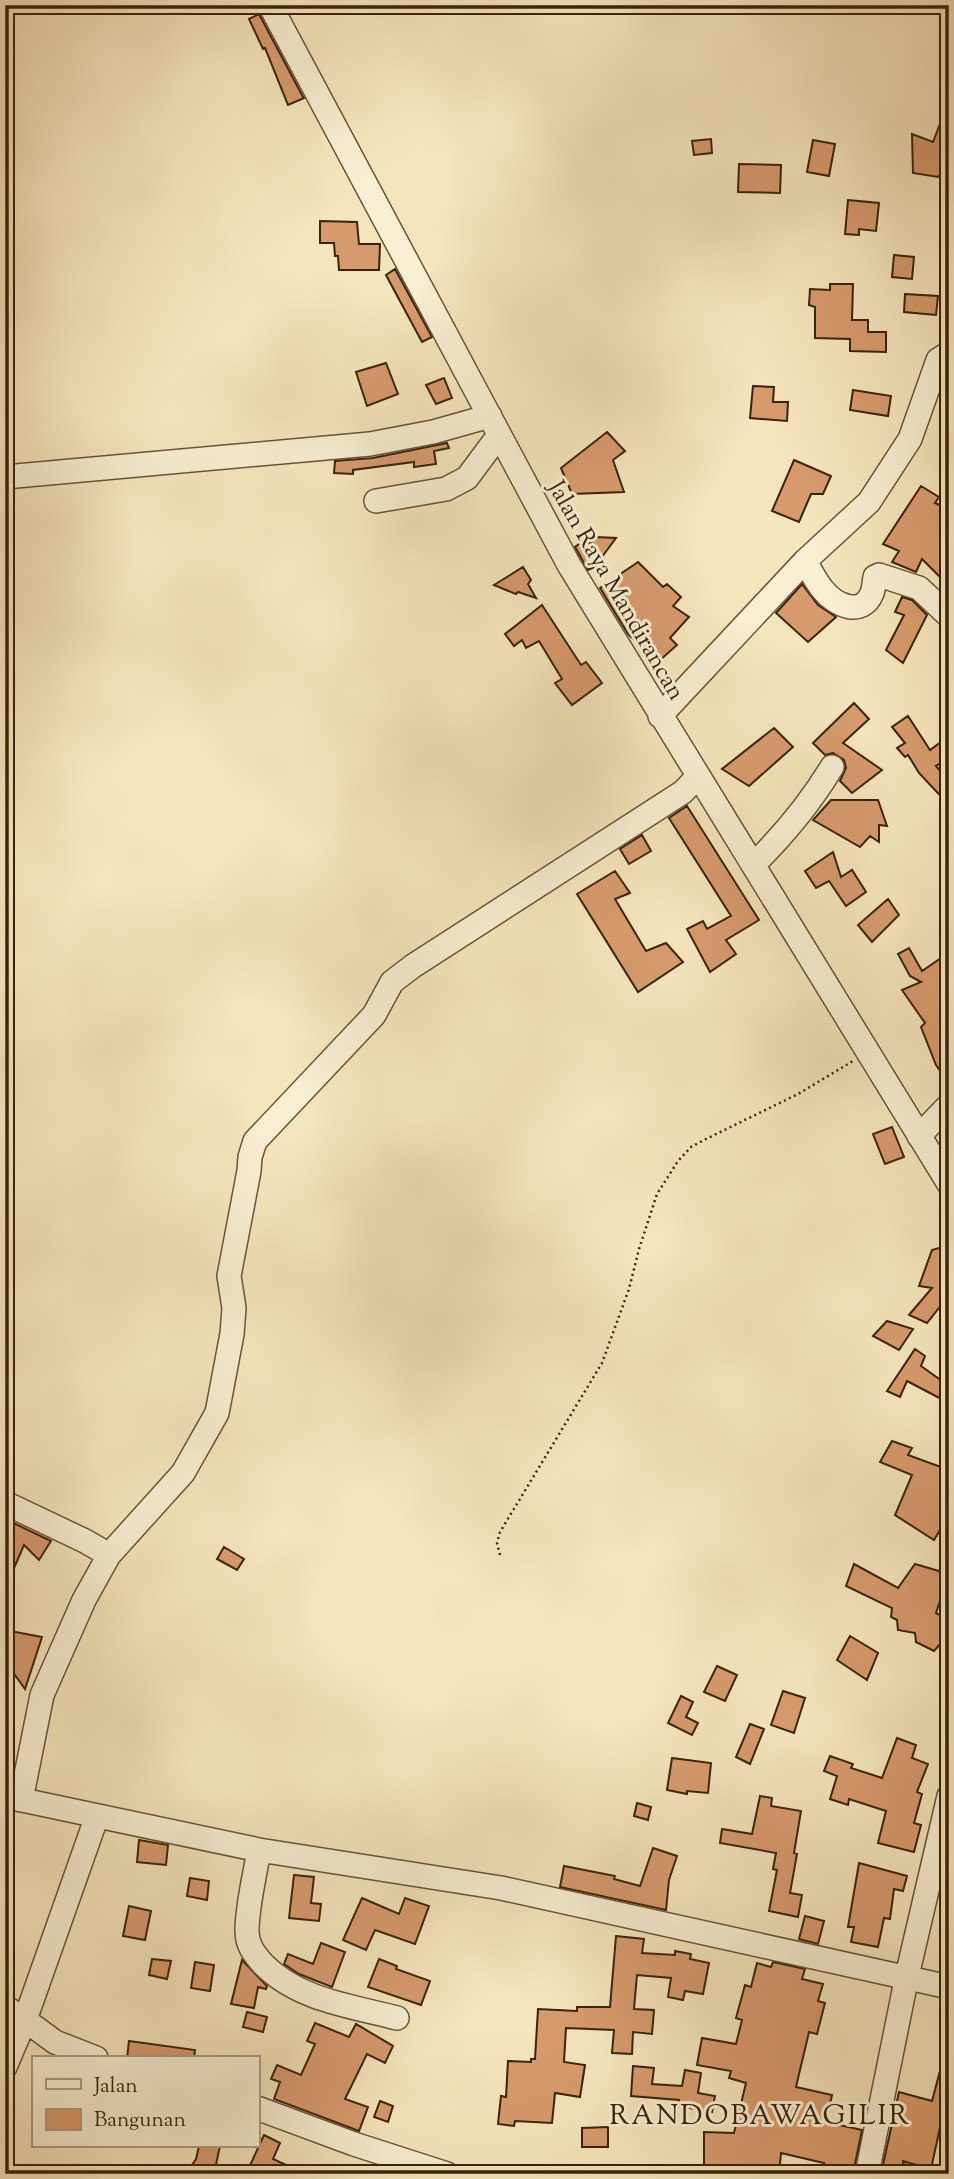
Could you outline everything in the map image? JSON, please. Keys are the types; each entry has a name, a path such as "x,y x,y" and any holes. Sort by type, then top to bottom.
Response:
{"street":[{"name":"Jalan Raya Mandirancan","path":"270,5 569,565 949,1184"},
{"path":"660,716 806,561 869,502 909,439 938,360 949,353"},
{"path":"5,477 370,443 495,425"},
{"path":"376,501 446,489 467,478 495,425"},
{"path":"806,561 823,591 842,607 856,607 864,603 872,595 875,577 879,575 919,588 949,616"},
{"path":"753,865 775,844 814,797 832,767"},
{"path":"697,777 683,792 392,982 374,1015 256,1141 250,1157 229,1276 234,1308 232,1334 217,1413 183,1473 109,1555 84,1600 42,1695 13,1798 259,1850 501,1888 949,1987"},
{"path":"919,1136 949,1105"},
{"path":"5,1503 109,1555"},
{"path":"867,2174 907,1976 943,1850 949,1796"},
{"path":"5,2067 25,2020 97,1816"},
{"path":"259,1850 246,1932 251,1951 279,1979 297,1990 397,2018"},
{"path":"5,2007 55,2042 91,2056"},
{"path":"259,2109 447,2174"}],"path":[{"path":"500,1555 497,1543 500,1532 602,1363 629,1289 657,1194 678,1161 698,1143 797,1094 867,1052"}],"building":[{"path":"259,14 304,98 288,105 265,48 263,49 249,19"},
{"path":"948,103 949,161 938,177 913,173 912,134 933,142"},
{"path":"711,139 712,153 694,155 692,141"},
{"path":"813,140 835,144 829,176 807,172"},
{"path":"739,164 781,165 780,193 738,192"},
{"path":"848,200 879,203 876,231 859,229 859,235 845,234"},
{"path":"320,221 357,222 359,244 380,244 379,270 339,270 334,243 320,243"},
{"path":"894,255 914,257 912,279 892,277"},
{"path":"395,269 432,337 422,342 386,275"},
{"path":"830,284 853,284 852,320 868,320 868,332 886,332 886,352 850,351 850,339 815,338 815,307 809,305 810,289 830,290"},
{"path":"905,294 938,296 936,315 904,312"},
{"path":"386,363 398,394 367,406 356,372"},
{"path":"444,378 452,398 436,404 426,385"},
{"path":"753,386 774,387 773,402 788,402 787,421 750,418"},
{"path":"853,390 891,396 888,416 850,410"},
{"path":"607,432 625,451 613,460 624,492 572,494 561,468"},
{"path":"447,443 449,448 434,451 436,464 414,467 414,462 353,470 353,474 334,473 335,461 373,458"},
{"path":"794,460 831,476 823,494 811,494 799,522 772,511"},
{"path":"921,486 939,497 935,503 949,509 949,586 922,559 916,572 892,562 899,551 883,544"},
{"path":"595,537 616,538 599,561 601,564 588,570 575,547 585,539 590,544"},
{"path":"638,562 663,587 667,584 681,597 673,606 689,617 670,638 677,645 658,662 628,634 600,588"},
{"path":"523,567 531,580 528,584 536,598 494,585"},
{"path":"802,584 818,605 836,617 808,642 776,613"},
{"path":"902,597 912,600 927,615 903,663 886,650 904,615 895,612"},
{"path":"542,605 581,665 586,662 602,683 572,705 555,683 562,679 539,641 526,648 522,640 514,646 505,634"},
{"path":"854,703 869,719 843,743 882,770 852,793 840,781 846,768 844,760 833,753 825,755 813,743"},
{"path":"908,716 930,750 949,736 949,758 936,766 949,781 949,805 919,773 908,755 905,757 897,748 905,743 892,727"},
{"path":"774,728 793,747 749,786 722,769"},
{"path":"831,800 878,800 887,826 879,825 879,842 870,836 860,847 813,820"},
{"path":"687,806 759,920 726,940 736,954 710,972 687,929 703,921 707,929 731,916 669,818"},
{"path":"642,835 651,851 629,864 620,849"},
{"path":"833,852 841,877 852,870 866,892 846,906 829,881 816,888 805,871"},
{"path":"615,871 630,893 615,899 646,951 666,943 683,962 638,992 577,894"},
{"path":"888,899 899,915 872,942 858,925"},
{"path":"909,948 922,971 944,956 949,963 949,1008 944,1012 949,1021 949,1083 936,1065 921,1027 925,1023 902,990 921,982 910,976 898,954"},
{"path":"892,1127 904,1157 885,1164 873,1134"},
{"path":"949,1245 949,1281 940,1297 946,1299 927,1323 909,1315 932,1288 919,1286 932,1250"},
{"path":"887,1321 913,1329 899,1350 873,1336"},
{"path":"915,1349 925,1356 921,1366 949,1386 949,1403 907,1381 900,1397 887,1391"},
{"path":"892,1441 912,1448 908,1455 949,1470 949,1515 934,1540 895,1515 912,1475 880,1462"},
{"path":"5,1519 51,1541 39,1560 24,1545 5,1589"},
{"path":"224,1547 244,1559 237,1570 217,1559"},
{"path":"854,1564 898,1588 915,1564 949,1574 936,1613 949,1620 949,1634 934,1651 916,1642 915,1633 898,1630 897,1620 891,1617 892,1608 846,1586"},
{"path":"5,1630 42,1637 25,1689 5,1661"},
{"path":"850,1636 878,1653 867,1680 837,1660"},
{"path":"717,1666 737,1675 725,1701 704,1692"},
{"path":"783,1691 805,1698 794,1733 771,1725"},
{"path":"681,1696 693,1702 686,1717 698,1723 692,1735 668,1723"},
{"path":"750,1724 764,1729 750,1764 736,1757"},
{"path":"897,1738 916,1745 912,1758 928,1764 917,1792 922,1794 914,1823 921,1825 914,1852 878,1843 886,1811 849,1799 848,1805 830,1799 837,1776 824,1771 830,1756 853,1764 851,1768 882,1778"},
{"path":"672,1758 711,1763 708,1793 687,1791 687,1794 667,1790"},
{"path":"760,1796 772,1798 771,1806 801,1811 790,1893 802,1895 798,1917 769,1911 777,1870 773,1869 776,1853 720,1843 722,1829 752,1834"},
{"path":"637,1803 651,1807 648,1820 634,1816"},
{"path":"139,1840 168,1845 166,1865 137,1862"},
{"path":"653,1848 677,1856 669,1880 666,1910 560,1887 564,1866 615,1876 614,1879 640,1886"},
{"path":"859,1863 907,1876 903,1891 894,1889 890,1919 884,1918 878,1947 851,1942 854,1927 848,1927"},
{"path":"294,1875 314,1877 311,1903 321,1904 319,1921 289,1918"},
{"path":"190,1878 209,1881 207,1900 187,1896"},
{"path":"362,1898 399,1914 405,1898 429,1906 415,1944 375,1930 366,1950 343,1940"},
{"path":"129,1906 151,1911 145,1940 123,1936"},
{"path":"805,1916 824,1921 818,1944 799,1939"},
{"path":"616,1936 644,1939 642,1953 675,1955 675,1951 691,1954 690,1959 709,1963 703,1994 685,1991 683,2000 668,1997 671,1978 637,1975 634,2009 654,2010 652,2034 633,2032 632,2054 612,2053 614,2030 566,2028 564,2062 585,2065 580,2097 555,2093 552,2123 515,2121 514,2126 498,2124 501,2096 506,2097 508,2061 531,2062 531,2059 535,2059 538,2009 577,2011 577,2007 610,2007"},
{"path":"321,1943 345,1952 332,1987 299,1974 284,1964 288,1954 313,1964"},
{"path":"152,1959 171,1961 167,1979 149,1975"},
{"path":"379,1959 397,1966 396,1969 430,1981 421,2005 368,1987"},
{"path":"242,1960 267,1986 266,1989 258,1987 254,2008 231,2004"},
{"path":"195,1962 214,1965 210,1991 191,1988"},
{"path":"773,1962 805,1969 802,1979 823,1984 818,2001 825,2003 817,2034 809,2032 796,2087 832,2095 826,2122 862,2130 853,2174 823,2167 824,2163 781,2153 779,2174 704,2174 704,2132 734,2133 746,2083 729,2078 731,2071 697,2065 702,2038 736,2044 742,2020 736,2018 745,1985 751,1987 757,1963 771,1967"},
{"path":"247,2012 267,2017 263,2032 243,2027"},
{"path":"315,2023 349,2037 356,2024 393,2046 385,2063 367,2054 345,2099 368,2107 359,2131 274,2099 280,2082 271,2079 277,2065 301,2075 315,2044 307,2041"},
{"path":"129,2041 195,2050 194,2056 127,2056"},
{"path":"944,2056 949,2057 949,2101 946,2100 931,2169 903,2161 903,2164 920,2167 919,2174 881,2174 899,2092 932,2101"},
{"path":"633,2066 654,2068 652,2084 682,2086 685,2070 701,2073 698,2093 715,2096 712,2112 678,2106 679,2100 631,2096"},
{"path":"380,2101 393,2106 388,2122 374,2117"},
{"path":"608,2127 608,2147 582,2147 582,2128"},
{"path":"264,2135 280,2143 273,2159 306,2174 246,2174"},
{"path":"199,2148 220,2148 214,2174 186,2174 196,2159"}],"district":[{"name":"RANDOBAWAGILIR","path":"760,2114"}]}
